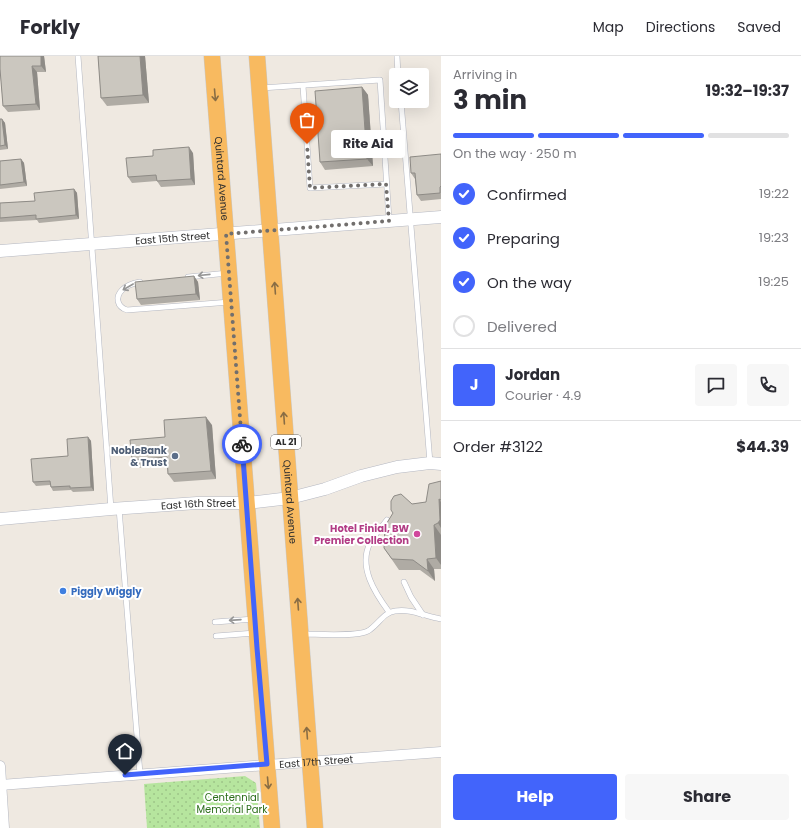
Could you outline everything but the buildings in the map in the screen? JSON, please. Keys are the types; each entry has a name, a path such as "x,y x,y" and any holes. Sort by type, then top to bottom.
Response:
{"highway":[{"name":"Quintard Avenue","path":"212,56 247,503 255,626 272,828"},
{"name":"Quintard Avenue","path":"257,56 315,828"}],"street":[{"name":"East 15th Street","path":"0,251 441,218"},
{"name":"East 16th Street","path":"0,519 115,508 197,503 247,503 290,498 325,489 361,476 397,467 436,463"},
{"name":"East 17th Street","path":"1,784 441,752"},
{"path":"0,766 3,822"}],"lane":[{"path":"78,56 92,244 140,774"},
{"path":"397,56 398,68"},
{"path":"259,88 380,80 389,221"},
{"path":"303,86 310,188 386,184"},
{"path":"402,108 411,220 436,463"},
{"path":"179,278 229,273"},
{"path":"143,281 131,284 122,290 118,297 120,307 127,310 231,302"},
{"path":"387,520 370,542 367,551 366,563 374,590 389,612"},
{"path":"404,582 411,597 423,615"},
{"path":"300,634 341,634 367,631 389,612 407,610 441,619"},
{"path":"215,622 255,626"},
{"path":"216,636 255,626"}],"green space":[{"name":"Centennial Memorial Park","path":"245,776 256,783 260,828 147,828 144,784"}],"way so far":[{"path":"242,444 226,234 389,221 386,184 310,188 307,144"}],"place":[{"name":"Rite Aid","path":"307,144"},
{"name":"NobleBank & Trust","path":"175,456"},
{"name":"Hotel Finial, BW Premier Collection","path":"417,534"},
{"name":"Piggly Wiggly","path":"63,591"}],"route":[{"path":"125,775 267,764 242,444"}]}
